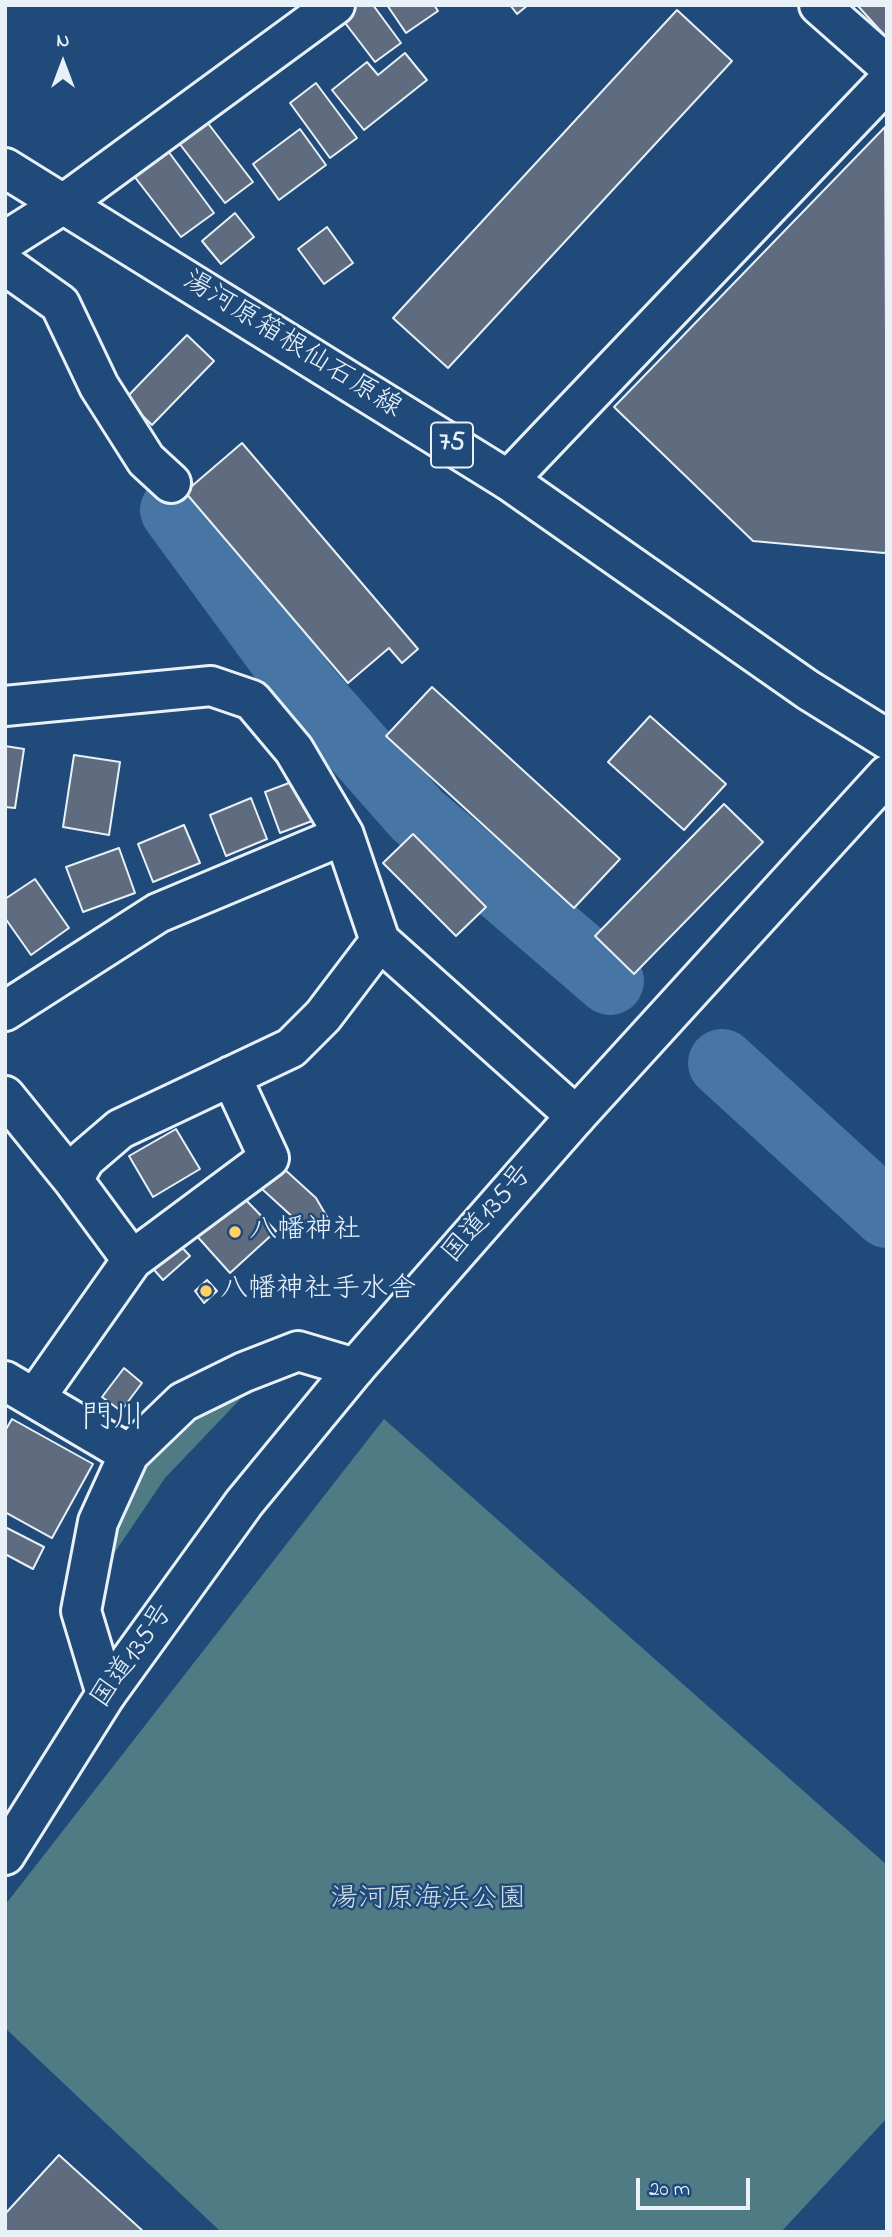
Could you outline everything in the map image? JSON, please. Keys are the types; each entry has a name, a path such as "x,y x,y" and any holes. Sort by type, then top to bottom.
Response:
{"main road":[{"path":"5,241 62,205 335,5"},
{"path":"819,5 887,65"},
{"path":"508,480 887,82"},
{"name":"湯河原箱根仙石原線","path":"5,169 508,480 808,690 887,739"},
{"path":"5,265 60,304 99,386 146,460 171,483"},
{"path":"5,706 211,686 252,700 294,750 345,835 380,941 576,1116"},
{"name":"国道135号","path":"5,1855 106,1694 244,1503 355,1368 576,1116 887,775"},
{"path":"5,1011 158,913 345,835"},
{"path":"73,1180 85,1159 120,1129 290,1048 323,1016 380,941"},
{"path":"129,1454 20,1389 132,1260 269,1158 231,1076"},
{"path":"5,1096 73,1180 132,1260"},
{"path":"106,1694 81,1611 98,1522 129,1454 183,1402 244,1371 298,1351 355,1368"}],"green space":[{"path":"268,1370 165,1478 90,1589 133,1464 186,1408"},
{"name":"湯河原海浜公園","path":"384,1419 887,1865 887,2118 781,2232 221,2232 5,2028 5,1905"}],"building":[{"path":"352,5 373,5 401,43 375,62 339,15"},
{"path":"387,5 434,5 438,11 406,33"},
{"path":"510,5 528,5 517,14"},
{"path":"857,5 887,5 887,38"},
{"path":"677,10 732,61 448,368 393,318"},
{"path":"405,53 427,80 364,130 332,90 367,62 378,75"},
{"path":"316,83 357,138 330,158 290,103"},
{"path":"207,122 253,182 225,203 179,143"},
{"path":"885,127 887,551 884,553 753,541 614,407"},
{"path":"300,129 326,165 279,200 253,164"},
{"path":"168,151 214,213 181,237 134,176"},
{"path":"235,213 254,237 221,264 202,241"},
{"path":"327,227 353,263 324,284 298,249"},
{"path":"187,335 214,361 152,425 125,399"},
{"path":"242,443 418,649 402,663 389,648 348,683 185,492"},
{"path":"432,687 620,859 574,908 386,736"},
{"path":"650,716 726,784 684,830 608,762"},
{"path":"5,746 24,749 15,808 5,807"},
{"path":"74,755 120,762 109,835 63,827"},
{"path":"297,780 312,821 280,833 265,792"},
{"path":"251,798 267,839 226,856 210,815"},
{"path":"724,804 763,842 634,974 595,936"},
{"path":"184,825 200,863 153,882 138,844"},
{"path":"413,834 486,907 456,936 383,863"},
{"path":"119,848 135,893 83,912 66,867"},
{"path":"35,879 69,928 31,955 5,918 5,899"},
{"path":"176,1129 200,1169 153,1197 129,1156"},
{"path":"282,1167 316,1198 330,1222 326,1228 296,1220 262,1189"},
{"name":"八幡神社","path":"240,1194 276,1231 230,1273 195,1234"},
{"path":"175,1240 190,1256 163,1280 148,1263"},
{"name":"八幡神社手水舎","path":"207,1280 217,1291 204,1303 195,1291"},
{"path":"124,1368 142,1383 121,1411 102,1397"},
{"path":"12,1419 93,1464 52,1538 5,1512 5,1431"},
{"path":"5,1527 44,1547 33,1569 5,1554"},
{"path":"59,2155 144,2232 5,2232 5,2214"}],"waterway":[{"path":"174,510 304,687 417,815 610,981"},
{"path":"722,1063 887,1214"}],"place":[{"name":"八幡神社","path":"235,1232"},
{"name":"八幡神社手水舎","path":"206,1291"}],"district":[{"name":"門川","path":"113,1421"}]}
